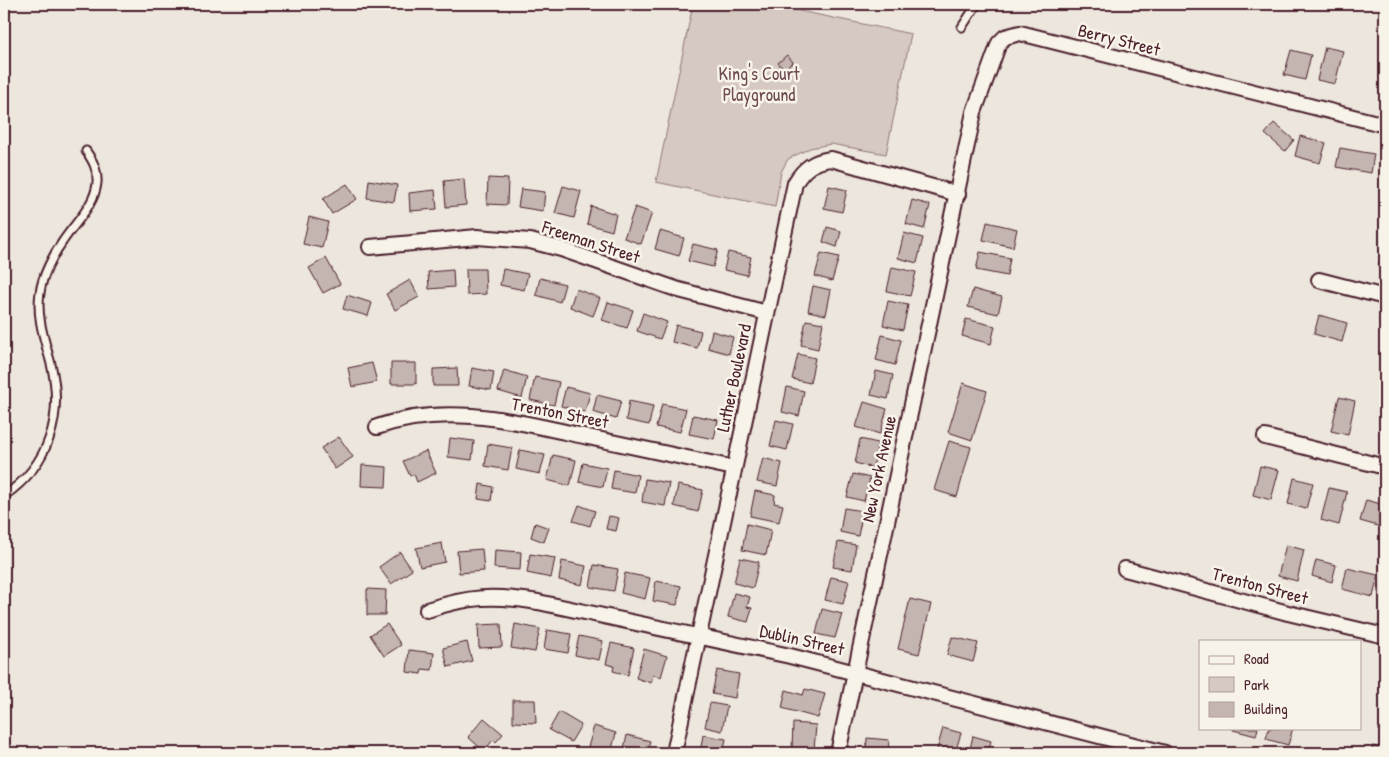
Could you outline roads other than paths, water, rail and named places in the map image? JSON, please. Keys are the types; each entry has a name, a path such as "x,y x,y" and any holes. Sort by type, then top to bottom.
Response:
{"street":[{"name":"Berry Street","path":"958,194 978,96 999,43 1005,37 1013,34 1385,125"},
{"name":"Luther Boulevard","path":"674,753 795,183 810,165 820,160 831,159 958,194"},
{"name":"New York Avenue","path":"838,753 958,194"},
{"name":"Freeman Street","path":"370,247 477,237 530,241 561,249 679,290 767,313"},
{"path":"1319,280 1385,297"},
{"name":"Trenton Street","path":"377,426 418,416 465,414 523,423 734,468"},
{"path":"1265,437 1385,467"},
{"name":"Trenton Street","path":"1125,569 1288,613 1385,636"},
{"name":"Dublin Street","path":"426,610 455,601 500,596 538,602 790,656 1165,753"}],"lane":[{"path":"962,27 977,4"},
{"path":"4,496 30,474 42,458 54,424 55,386 44,338 40,292 49,266 62,241 78,222 97,185 97,173 86,151"}],"park label":[{"name":"King's Court Playground","path":"759,84"}]}
